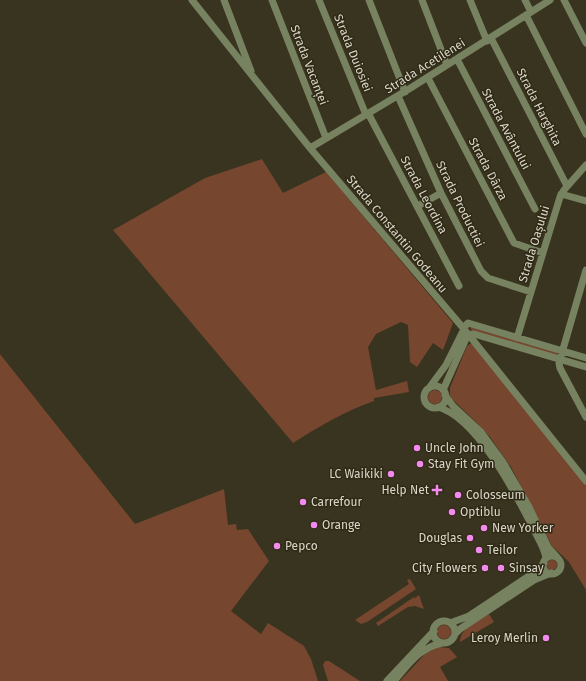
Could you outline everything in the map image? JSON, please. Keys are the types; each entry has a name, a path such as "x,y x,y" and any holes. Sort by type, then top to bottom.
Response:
{"street":[{"name":"Strada Constantin Godeanu","path":"192,0 310,148 466,332 586,481"},
{"path":"224,0 252,76"},
{"name":"Strada Vacanței","path":"272,0 326,138"},
{"name":"Strada Duiosiei","path":"319,0 367,114"},
{"path":"369,0 405,92"},
{"path":"422,0 447,65"},
{"name":"Strada Harghita","path":"470,0 489,40 567,186"},
{"path":"524,0 528,14 586,134"},
{"name":"Strada Acetilenei","path":"310,148 428,78 550,0"},
{"path":"564,0 586,43"},
{"name":"Strada Avântului","path":"457,59 536,209"},
{"name":"Strada Dârza","path":"428,78 514,243 543,253"},
{"name":"Strada Productiei","path":"398,96 441,193 483,275 531,292"},
{"name":"Strada Leordina","path":"367,114 418,206 459,286"},
{"name":"Strada Oașului","path":"517,338 561,194 586,165"},
{"path":"418,206 441,193"},
{"path":"561,194 586,201"},
{"path":"586,270 560,360 560,368 586,417"},
{"path":"438,407 445,401 444,393 468,323 586,358"},
{"path":"466,332 586,367"},
{"path":"466,332 446,365 424,394 426,402 430,406 446,409 458,418 483,445 517,497 544,548 546,571 551,573"},
{"path":"394,681 420,652 428,647 449,642 454,638 455,634 460,629 534,580 557,572 561,568 561,562 548,547 529,507 499,456 481,432 453,406 438,387 429,388"},
{"path":"387,681 434,631 436,625 441,622 450,623 469,616 536,572 545,561 552,556 557,557"},
{"path":"450,623 454,628 455,634"},
{"path":"434,631 435,637 442,643"}],"shaded area":[{"path":"262,159 283,193 326,172 453,323 443,350 433,343 417,367 410,362 408,325 401,322 376,334 368,347 376,390 407,381 409,392 374,398 374,401 332,420 293,443 113,230 205,178"},
{"path":"470,327 556,352 558,354 557,356 472,332"},
{"path":"472,344 586,485 586,590 569,562 552,546 511,467 490,437 452,399 450,395 450,388 467,346"},
{"path":"0,354 135,524 224,489 228,525 236,524 237,530 248,529 269,561 231,611 261,634 268,623 304,646 311,659 318,681 0,681"},
{"path":"432,390 438,390 442,394 442,400 438,404 432,404 428,400 428,394"},
{"path":"550,560 554,560 556,561 556,569 550,570 547,567 547,563"},
{"path":"410,579 416,589 367,622 361,624 355,620 409,584 407,580"},
{"path":"419,595 424,609 415,606 408,607 378,626 376,623"},
{"path":"489,614 494,622 460,642 463,633 467,629 475,622"},
{"path":"441,625 447,625 451,629 451,635 447,639 441,639 437,635 437,629"},
{"path":"439,647 449,648 457,657 440,667 448,681 400,681 425,654"},
{"path":"325,661 329,661 360,681 328,681 323,665"}],"place":[{"name":"Uncle John","path":"417,448"},
{"name":"Stay Fit Gym","path":"420,464"},
{"name":"LC Waikiki","path":"391,474"},
{"name":"Help Net","path":"437,490"},
{"name":"Colosseum","path":"458,495"},
{"name":"Carrefour","path":"303,502"},
{"name":"Optiblu","path":"452,512"},
{"name":"Orange","path":"314,525"},
{"name":"New Yorker","path":"484,528"},
{"name":"Douglas","path":"470,538"},
{"name":"Pepco","path":"277,546"},
{"name":"Teilor","path":"479,550"},
{"name":"City Flowers","path":"485,568"},
{"name":"Sinsay","path":"501,568"},
{"name":"Leroy Merlin","path":"546,638"}]}
